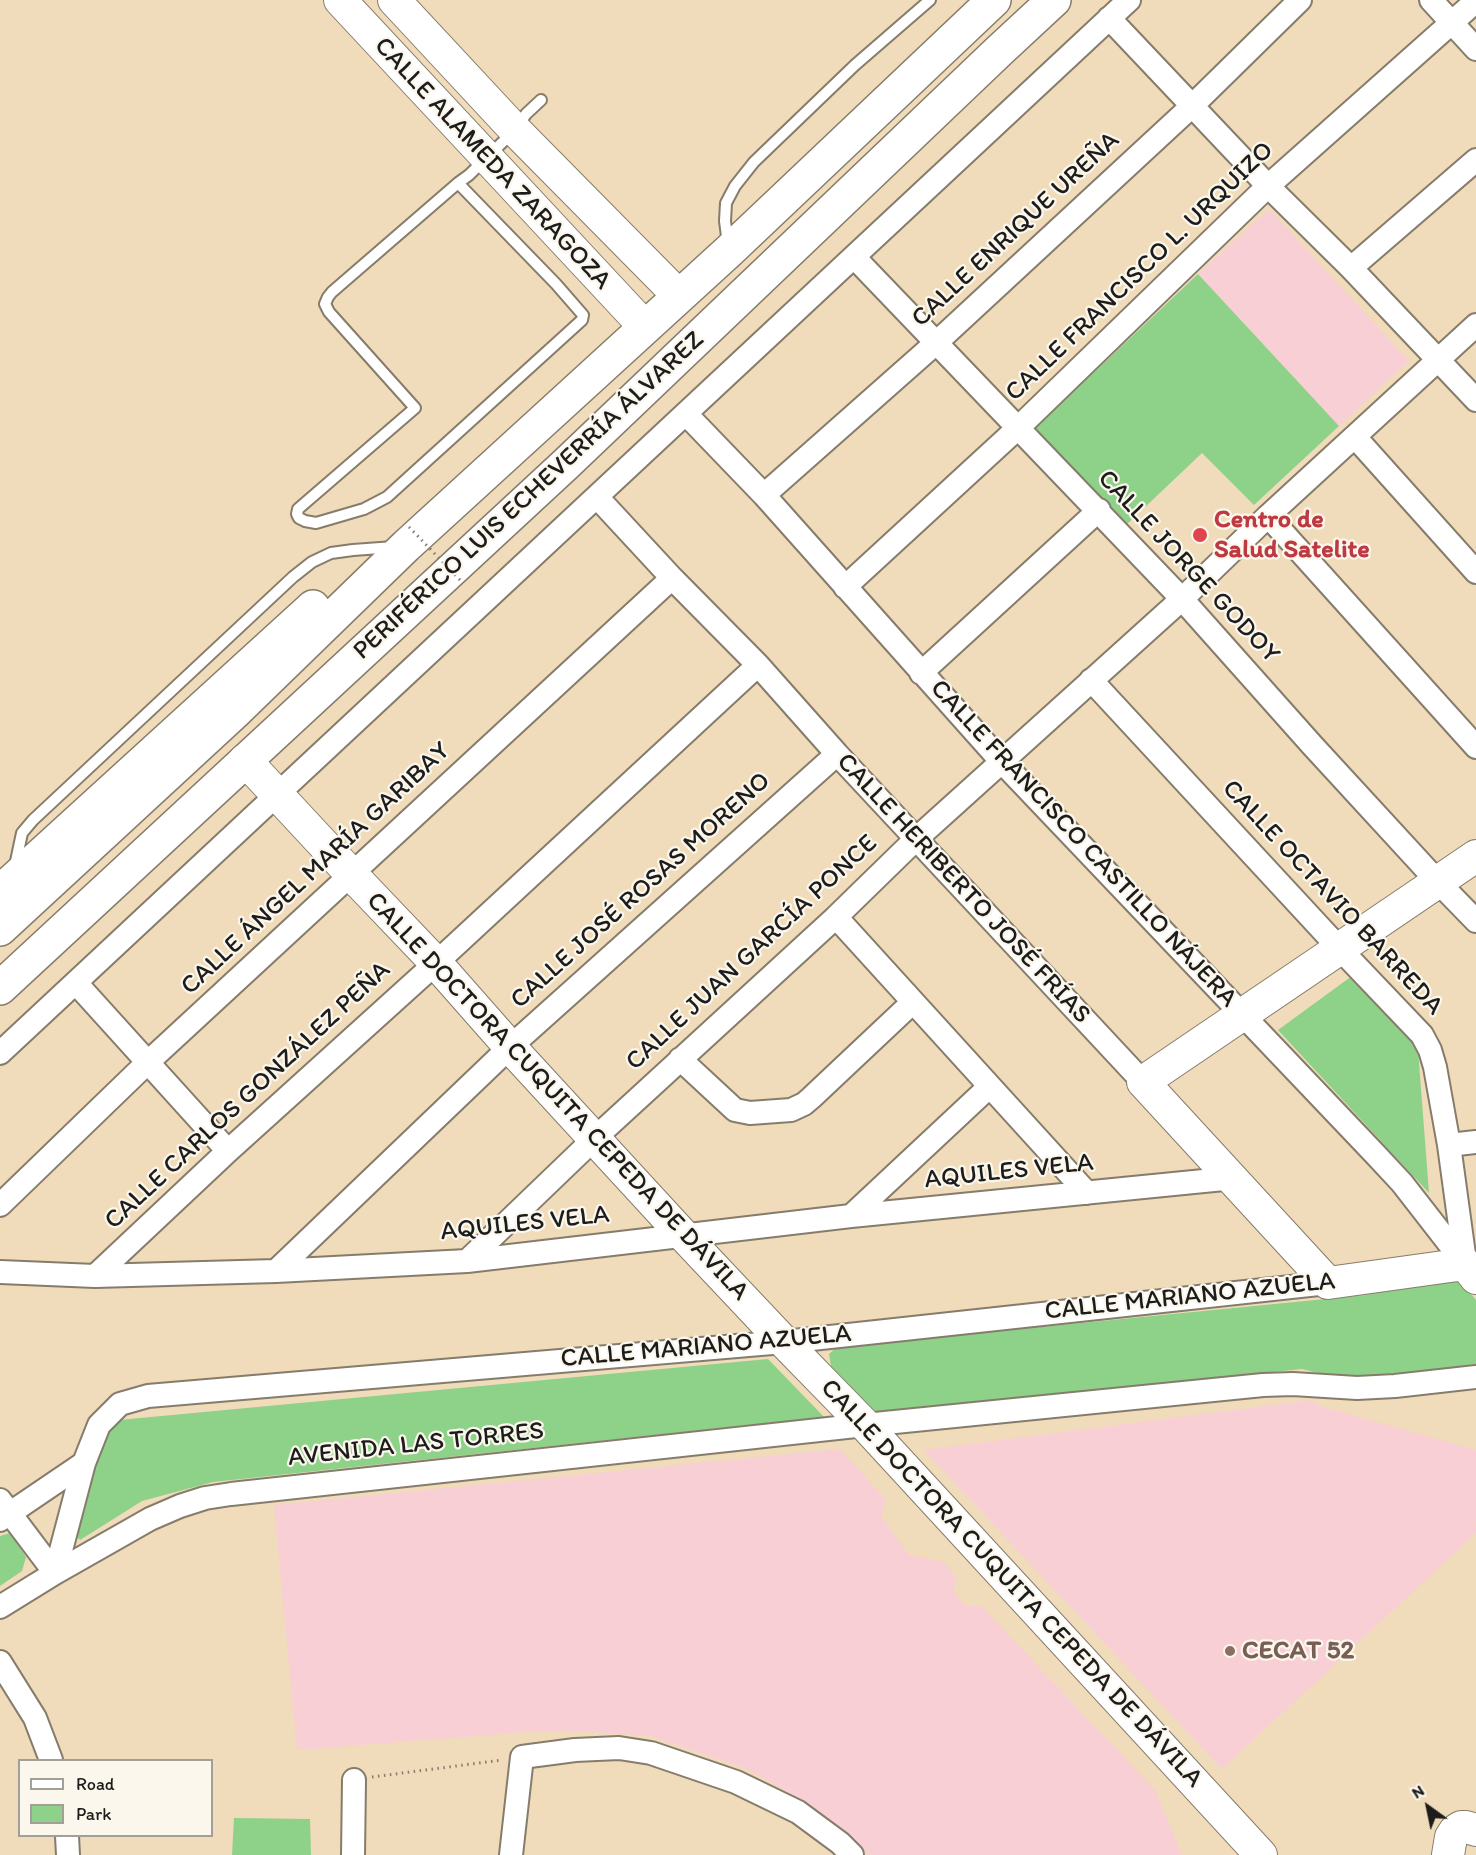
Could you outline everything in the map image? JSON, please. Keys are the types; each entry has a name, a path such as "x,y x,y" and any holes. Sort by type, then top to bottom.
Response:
{"highway":[{"name":"PERIFÉRICO LUIS ECHEVERRÍA ÁLVAREZ","path":"0,929 234,713 408,537 679,296 994,0"},
{"path":"999,51 1004,0"},
{"name":"PERIFÉRICO LUIS ECHEVERRÍA ÁLVAREZ","path":"0,987 566,464 1054,0"},
{"path":"6,887 358,566 408,537"}],"street":[{"name":"CALLE ALAMEDA ZARAGOZA","path":"340,0 645,327"},
{"name":"CALLE ALAMEDA ZARAGOZA","path":"394,0 515,130 679,296"},
{"path":"0,1053 1129,0"},
{"name":"CALLE ENRIQUE UREÑA","path":"764,495 936,342 1191,106 1300,0"},
{"path":"1431,0 1476,49"},
{"name":"CALLE FRANCISCO L. URQUIZO","path":"845,587 1019,427 1268,186 1476,1"},
{"path":"1109,18 1268,186 1351,268 1476,399"},
{"path":"1351,268 1476,160"},
{"name":"CALLE JORGE GODOY","path":"854,257 1099,510 1312,745 1476,921"},
{"name":"CALLE JUAN GARCÍA PONCE","path":"467,1261 595,1138 836,917 916,839 1182,599 1268,516 1476,325"},
{"name":"CALLE FRANCISCO CASTILLO NÁJERA","path":"686,414 764,495 1001,761 1402,1183 1472,1268"},
{"path":"1355,437 1476,572"},
{"name":"CALLE HERIBERTO JOSÉ FRÍAS","path":"597,497 672,578 758,665 837,754 1328,1282"},
{"path":"921,673 1099,510"},
{"path":"1268,516 1476,747"},
{"name":"CALLE ÁNGEL MARÍA GARIBAY","path":"0,1205 147,1063 672,578"},
{"name":"CALLE CARLOS GONZÁLEZ PEÑA","path":"95,1276 758,665"},
{"name":"CALLE OCTAVIO BARREDA","path":"1091,680 1422,1035 1435,1067 1472,1268"},
{"name":"CALLE JOSÉ ROSAS MORENO","path":"276,1271 510,1047 837,754"},
{"name":"CALLE DOCTORA CUQUITA CEPEDA DE DÁVILA","path":"245,760 435,963 683,1235 865,1425 1261,1855"},
{"path":"1143,1082 1476,856"},
{"path":"836,917 1087,1193"},
{"path":"76,983 228,1151"},
{"path":"680,1059 735,1110 750,1113 791,1110 811,1098 913,1002"},
{"path":"851,1216 989,1087"},
{"path":"1449,1145 1476,1142"},
{"name":"AQUILES VELA","path":"0,1272 95,1276 276,1271 467,1261 851,1216 1233,1178"},
{"name":"CALLE MARIANO AZUELA","path":"55,1573 84,1463 99,1425 120,1404 148,1396 784,1342 1472,1268"},
{"name":"AVENIDA LAS TORRES","path":"0,1607 150,1519 205,1498 865,1425 1263,1385 1293,1384 1357,1388 1476,1377"},
{"path":"55,1573 3,1511 84,1463"},
{"path":"0,1662 35,1718 50,1759"},
{"path":"511,1855 522,1757 575,1750 608,1749 651,1753 736,1782 798,1812 840,1843 852,1855"},
{"path":"353,1855 354,1780"},
{"path":"67,1837 68,1855"}],"lane":[{"path":"729,250 725,221 726,203 735,186 754,162 855,65 930,0"},
{"path":"458,183 556,284 583,315 582,320 387,497 364,509 316,523 304,521 297,514 298,509 415,408 328,312 325,304 328,297 458,183 486,159 541,100"}],"path":[{"path":"408,537 461,581"},
{"path":"354,1780 522,1757"}],"shaded area":[{"path":"1269,209 1409,361 1339,426 1198,274"},
{"name":"CECAT 52","path":"1312,1400 1320,1406 1476,1450 1476,1533 1222,1769 924,1450"},
{"path":"840,1449 886,1500 881,1516 909,1555 944,1562 956,1577 954,1591 965,1606 981,1606 1155,1790 1182,1855 868,1855 830,1819 781,1788 744,1768 650,1736 593,1732 528,1732 297,1750 274,1505"}],"green space":[{"path":"1198,274 1339,426 1254,505 1202,453 1124,527 1034,429"},
{"path":"1352,976 1418,1050 1429,1193 1278,1030"},
{"path":"1456,1275 1476,1300 1476,1364 1348,1381 1302,1369 876,1413 831,1366 829,1354 837,1347 1366,1295 1384,1282"},
{"path":"768,1359 824,1417 213,1482 142,1501 80,1540 73,1533 104,1428 119,1420"},
{"path":"10,1533 26,1557 22,1571 0,1586 0,1536"},
{"path":"234,1818 310,1819 311,1855 232,1855"}],"place":[{"name":"Centro de Salud Satelite","path":"1200,535"},
{"name":"CECAT 52","path":"1230,1651"}]}
